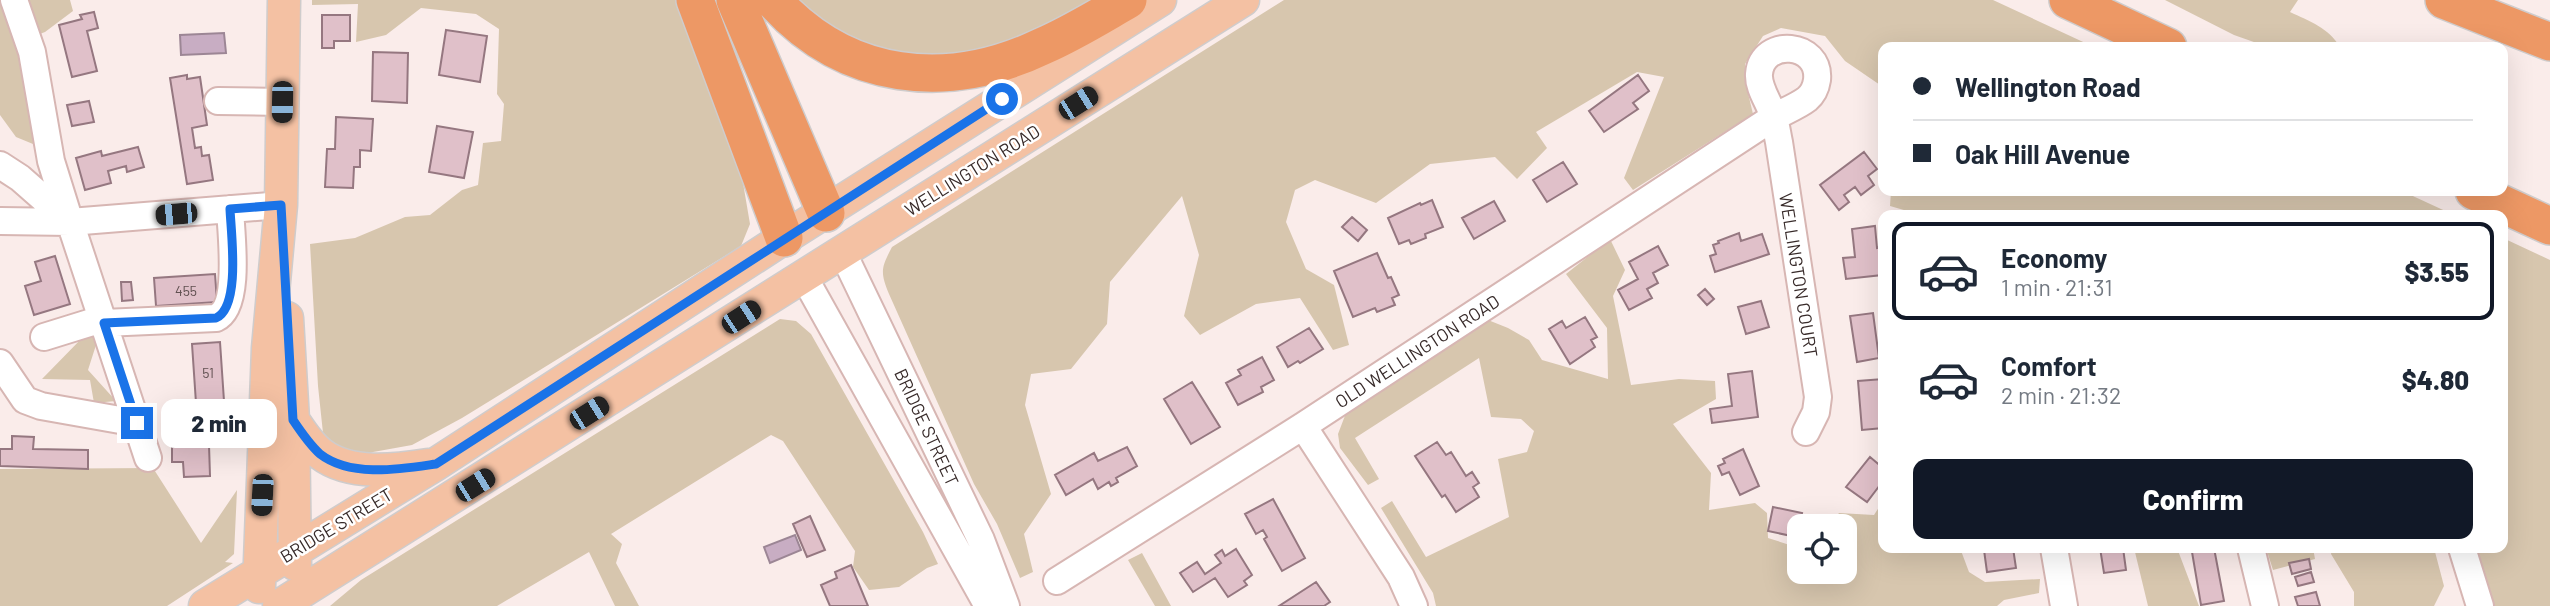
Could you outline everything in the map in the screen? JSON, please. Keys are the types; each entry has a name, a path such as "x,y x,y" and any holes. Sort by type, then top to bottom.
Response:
{"highway":[{"path":"695,0 784,238"},
{"path":"735,0 826,213"},
{"path":"773,0 787,16 832,49 874,66 895,71 933,73 996,64 1042,47 1128,0"},
{"path":"2068,0 2157,42"},
{"path":"2444,0 2550,42"},
{"path":"2485,196 2550,226"}],"main road":[{"path":"284,0 281,205 293,420 296,550 290,603"},
{"path":"826,213 1160,0"},
{"name":"WELLINGTON ROAD","path":"842,251 1243,0"},
{"path":"258,606 268,348 281,205"},
{"name":"BRIDGE STREET","path":"205,606 436,464 826,213 842,251"},
{"name":"BRIDGE STREET","path":"784,238 804,277"},
{"path":"290,603 842,251"},
{"path":"293,420 307,441 321,455 339,463 373,469 401,469 436,464"},
{"path":"259,572 290,603"}],"street":[{"path":"14,0 32,52 51,160 148,458"},
{"path":"218,101 282,102"},
{"name":"OLD WELLINGTON ROAD","path":"1057,581 1303,426 1774,117"},
{"name":"WELLINGTON COURT","path":"1774,117 1818,397 1816,412 1806,432"},
{"path":"0,165 20,178 70,222"},
{"path":"0,222 70,222 281,205"},
{"path":"44,337 103,321 221,316 225,312 233,284 230,209"},
{"name":"BRIDGE STREET","path":"842,251 981,540 1006,606"},
{"name":"BRIDGE STREET","path":"804,277 988,606"},
{"path":"0,363 25,400 41,406 137,423"},
{"path":"1303,426 1401,578 1414,606"},
{"path":"2055,553 2063,606"},
{"path":"2252,553 2265,606"},
{"path":"2464,553 2480,606"}],"shaded area":[{"path":"0,0 70,0 73,11 45,32 16,43 29,77 40,133 33,144 16,137 0,115"},
{"path":"312,0 679,0 742,177 750,224 741,246 462,418 412,445 362,454 333,447 323,433 310,244 355,238 405,217 430,215 462,190 478,185 483,143 501,141 504,104 497,94 499,29 476,14 421,8 386,35 356,42 358,4 312,5"},
{"path":"795,0 1097,0 1040,28 980,50 949,57 918,59 887,55 856,45 833,31"},
{"path":"1284,0 1993,0 2083,42 1878,42 1878,84 1845,61 1825,36 1781,28 1763,36 1745,64 1753,114 1633,190 1624,178 1664,77 1637,72 1536,132 1547,148 1517,179 1495,157 1430,164 1376,203 1315,180 1295,190 1286,222 1306,269 1334,285 1349,345 1333,350 1300,298 1256,304 1200,335 1184,316 1199,255 1182,196 1110,282 1107,324 1071,369 1031,374 1025,405 1051,494 1024,534 1033,572 1020,578 997,524 974,484 889,294 883,270 892,247"},
{"path":"2165,0 2298,0 2290,12 2324,30 2336,42 2254,42 2234,35"},
{"path":"224,33 226,53 181,55 180,35"},
{"path":"1891,196 2413,196 2443,210 1904,210 1890,206"},
{"path":"1610,239 1625,270 1613,296 1631,385 1679,379 1715,381 1716,399 1673,424 1711,473 1709,510 1755,503 1767,513 1768,538 1787,544 1787,584 1857,584 1857,514 1874,515 1878,509 1878,553 1962,553 1969,572 1985,582 2040,579 2039,593 2004,600 1997,606 1436,606 1433,593 1381,508 1392,501 1426,557 1509,517 1498,459 1527,452 1534,431 1521,419 1491,417 1479,358 1355,438 1379,479 1368,485 1340,448 1338,434 1346,413 1488,320 1529,340 1542,360 1608,379 1607,328 1566,274"},
{"path":"2508,240 2550,260 2550,606 2493,606 2477,553 2508,553"},
{"path":"780,319 796,321 811,334 923,532 938,564 927,568 899,587 869,590 853,567 855,551 783,441 771,435 611,534 622,544 616,563 639,606 615,606 589,552 497,606 330,606 361,580"},
{"path":"92,333 96,345 88,370 116,401 94,403 90,380 42,379 85,335"},
{"path":"153,468 201,543 237,490 234,554 225,562 233,563 167,606 0,606 0,469"},
{"path":"795,535 801,550 770,563 764,547"},
{"path":"1142,553 1171,606 1155,606 1128,560"},
{"path":"2135,553 2179,553 2199,606 2148,606"},
{"path":"2268,553 2314,553 2315,559 2273,570"},
{"path":"2435,553 2444,586 2434,606 2354,606 2354,592 2331,554"}],"building":[{"path":"94,12 98,28 87,31 97,71 72,77 59,25 82,19 80,15"},
{"path":"322,15 350,15 350,41 334,41 334,48 322,48"},
{"path":"446,30 487,36 480,82 439,75"},
{"path":"373,52 408,53 407,103 372,101"},
{"path":"187,75 187,79 200,77 207,125 192,128 195,148 201,147 202,156 209,155 213,180 187,184 170,78"},
{"path":"1638,75 1649,91 1633,103 1638,109 1604,132 1589,111"},
{"path":"89,101 94,122 72,126 67,105"},
{"path":"336,117 373,119 371,151 360,150 360,167 354,167 353,188 325,187 327,149 335,149"},
{"path":"437,126 473,132 464,178 429,172"},
{"path":"138,147 144,167 127,172 126,166 108,171 111,183 85,190 76,158 101,151 102,156"},
{"path":"1864,152 1877,169 1868,176 1874,185 1861,195 1855,187 1844,195 1849,202 1839,210 1820,185"},
{"path":"1563,162 1577,184 1547,202 1533,180"},
{"path":"1432,200 1443,227 1425,234 1426,238 1411,244 1409,240 1399,244 1388,218"},
{"path":"1494,201 1505,221 1474,239 1462,218"},
{"path":"1352,217 1367,230 1358,241 1342,227"},
{"path":"1875,226 1878,275 1846,279 1843,258 1855,257 1852,229"},
{"path":"1739,233 1741,241 1762,234 1769,254 1715,272 1710,256 1716,254 1713,245"},
{"path":"1658,246 1668,265 1653,273 1658,283 1647,289 1652,298 1629,310 1618,290 1638,279 1629,262"},
{"path":"1377,253 1399,295 1392,298 1395,305 1377,312 1375,308 1353,317 1334,271"},
{"path":"55,256 70,304 34,315 25,286 41,281 35,262"},
{"path":"215,274 217,302 156,306 154,278"},
{"path":"121,282 131,282 133,300 122,301"},
{"path":"1705,289 1714,299 1707,305 1698,295"},
{"path":"1761,301 1769,327 1746,334 1738,307"},
{"path":"1873,313 1878,358 1857,362 1850,316"},
{"path":"1585,317 1597,337 1591,340 1595,347 1570,364 1549,329 1562,321 1566,328"},
{"path":"1309,328 1323,349 1288,367 1277,347"},
{"path":"220,342 224,401 196,403 192,344"},
{"path":"1262,357 1274,380 1261,387 1263,392 1238,405 1226,383 1241,375 1238,370"},
{"path":"1752,371 1758,417 1712,423 1710,409 1732,406 1728,374"},
{"path":"1878,379 1878,428 1862,430 1858,381"},
{"path":"1192,382 1220,427 1191,444 1164,399"},
{"path":"12,436 34,437 33,449 88,450 88,469 0,466 0,449 12,449"},
{"path":"1437,442 1446,455 1451,452 1466,476 1472,472 1479,483 1473,487 1479,497 1456,512 1445,495 1442,497 1415,456"},
{"path":"209,445 210,476 184,477 183,462 172,462 172,447"},
{"path":"1127,447 1137,466 1116,478 1118,482 1111,486 1109,482 1098,489 1093,479 1066,495 1055,475 1094,453 1098,461"},
{"path":"1743,449 1759,486 1740,495 1729,472 1722,475 1718,466 1725,463 1723,459"},
{"path":"1870,457 1878,464 1878,488 1867,502 1846,487"},
{"path":"1273,499 1305,558 1282,571 1264,539 1267,537 1263,530 1256,534 1245,514"},
{"path":"1773,507 1802,513 1787,514 1787,535 1768,531"},
{"path":"810,516 825,550 807,557 793,524"},
{"path":"1236,549 1252,575 1244,581 1247,585 1228,597 1215,578 1193,592 1180,573 1197,562 1205,574 1221,563 1215,555 1222,550 1225,556"},
{"path":"1984,553 2014,553 2016,568 1987,572"},
{"path":"2101,553 2124,553 2126,570 2104,573"},
{"path":"2192,553 2215,553 2224,601 2201,605"},
{"path":"2309,559 2311,569 2292,574 2289,563"},
{"path":"851,565 868,606 830,606 821,585 837,578 835,572"},
{"path":"2311,572 2314,582 2298,586 2295,577"},
{"path":"1316,582 1330,602 1324,606 1279,606"},
{"path":"2316,592 2320,606 2298,606 2295,597"}],"route":[{"path":"137,423 104,323 221,316 225,312 233,284 230,209 281,205 293,420 307,441 321,455 353,467 401,469 436,464 1002,99"}]}
